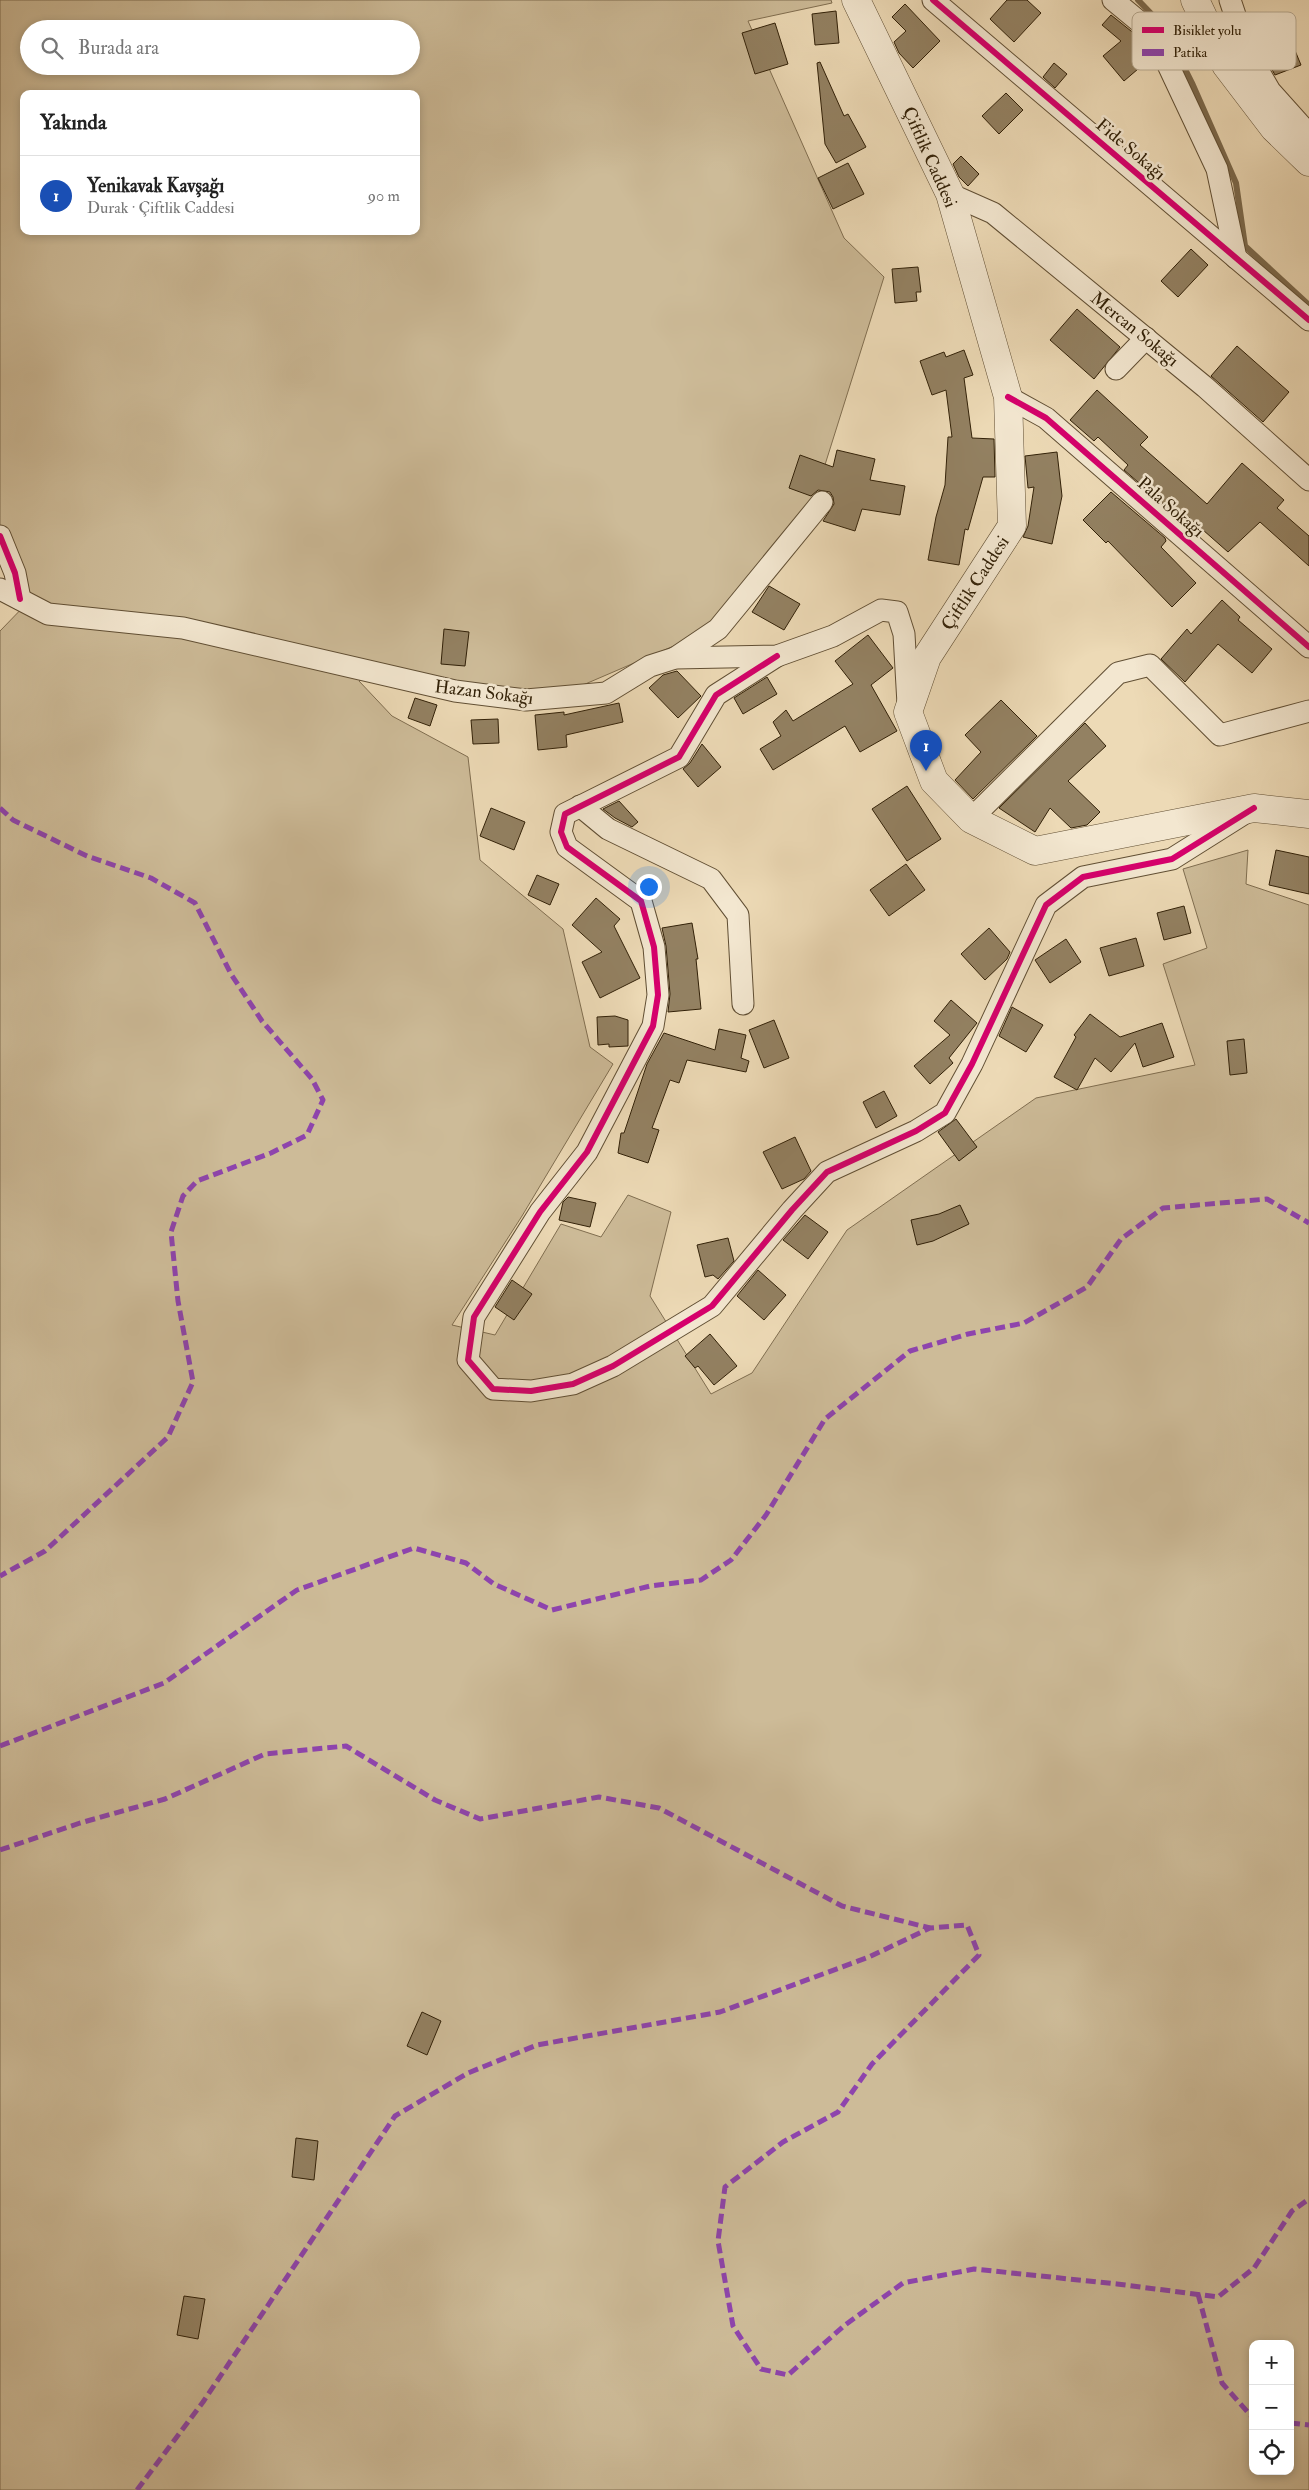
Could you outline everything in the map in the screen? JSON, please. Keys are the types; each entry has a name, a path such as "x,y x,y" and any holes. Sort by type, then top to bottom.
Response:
{"street":[{"name":"Çiftlik Caddesi","path":"856,0 950,194 1008,397 1012,526 927,656 908,712"},
{"name":"Fide Sokağı","path":"933,0 1309,320"},
{"path":"1113,0 1132,16"},
{"path":"1195,0 1201,12"},
{"path":"1230,0 1234,12"},
{"path":"1170,70 1217,169 1236,258"},
{"path":"1230,70 1274,128 1307,160"},
{"path":"1257,70 1270,91 1307,128 1307,160"},
{"name":"Mercan Sokağı","path":"950,194 992,213 1205,387 1309,480"},
{"path":"1116,369 1146,338"},
{"name":"Pala Sokağı","path":"1008,397 1046,418 1309,648"},
{"path":"674,658 718,629 822,502"},
{"path":"0,536 15,573 20,599"},
{"name":"Hazan Sokağı","path":"0,589 48,614 183,628 455,691 526,700 606,693 650,666 674,658 777,656 833,636 881,610 897,612 904,634 908,712"},
{"path":"777,656 716,695 679,757 565,814 561,832 567,847 641,901 654,947 657,1003 653,1026 586,1152 540,1212 474,1317 468,1360 493,1389 531,1391 572,1384 613,1366 712,1306 792,1210 827,1172 916,1131 945,1113 972,1064 1046,905 1083,876 1172,859 1254,808"},
{"path":"971,819 1118,673 1150,665 1220,735 1309,711"},
{"path":"908,712 934,781 971,819 1035,851 1254,808 1309,814"},
{"path":"580,806 608,828 711,879 738,915 743,1004"}],"shaded area":[{"path":"0,0 831,0 832,3 748,21 844,238 884,277 802,538 697,636 562,694 445,686 382,667 359,681 392,716 468,757 480,860 563,929 590,1047 613,1064 522,1216 452,1325 495,1335 561,1224 601,1237 628,1195 671,1212 650,1296 711,1394 752,1373 847,1230 1036,1098 1195,1065 1163,964 1207,948 1183,869 1248,850 1246,884 1309,905 1309,2490 0,2490 0,631 31,599 0,536"}],"building":[{"path":"1007,0 1027,0 1041,13 1014,42 990,19"},
{"path":"905,4 940,41 913,68 899,53 894,42 906,31 892,17"},
{"path":"836,11 839,43 815,45 812,14"},
{"path":"1111,15 1132,32 1132,70 1137,70 1124,81 1103,56 1121,41 1102,25"},
{"path":"775,23 788,64 755,74 742,33"},
{"path":"1296,53 1301,65 1296,67"},
{"path":"820,62 844,116 848,114 866,147 836,163 825,144 817,63"},
{"path":"1054,63 1067,74 1055,88 1043,77"},
{"path":"1272,70 1288,70 1275,75"},
{"path":"1006,93 1023,110 999,134 982,116"},
{"path":"961,156 979,174 968,186 959,177 953,164"},
{"path":"848,163 864,194 833,209 818,178"},
{"path":"1191,249 1208,265 1178,297 1161,281"},
{"path":"918,267 921,292 916,292 917,301 895,303 892,269"},
{"path":"1077,309 1120,347 1094,379 1050,340"},
{"path":"1237,346 1289,392 1263,422 1211,376"},
{"path":"964,350 973,375 964,378 972,438 994,439 995,477 983,477 968,530 965,529 959,565 928,560 936,517 945,485 948,437 952,437 946,390 932,395 920,361 944,352 946,357"},
{"path":"1097,390 1148,437 1140,445 1207,504 1242,463 1284,500 1277,508 1309,536 1309,566 1260,522 1228,552 1186,515 1182,520 1124,470 1128,465 1098,437 1094,441 1070,420"},
{"path":"837,450 875,459 870,480 905,486 900,515 862,509 855,531 823,521 834,504 830,492 818,490 811,496 789,488 800,455 833,467"},
{"path":"1057,452 1062,496 1052,544 1023,537 1028,526 1034,487 1028,488 1025,456"},
{"path":"1111,492 1165,538 1166,541 1161,547 1196,583 1172,607 1108,541 1106,543 1083,520"},
{"path":"769,586 800,604 784,630 752,612"},
{"path":"1222,600 1240,617 1238,620 1272,649 1252,673 1218,644 1185,682 1161,659 1187,629 1191,634"},
{"path":"444,629 469,632 465,666 441,664"},
{"path":"868,635 893,668 871,685 897,731 860,752 845,726 773,770 760,749 781,736 773,722 786,710 793,721 853,684 835,661"},
{"path":"677,671 701,696 678,718 649,688 663,675"},
{"path":"767,677 777,694 743,714 734,698"},
{"path":"415,698 437,705 430,726 408,718"},
{"path":"1001,700 1037,736 973,799 955,780 981,752 965,735"},
{"path":"619,703 623,722 566,735 567,747 538,750 535,715 564,712 564,715"},
{"path":"498,719 499,743 473,744 471,720"},
{"path":"1085,723 1106,746 1068,781 1100,812 1087,825 1071,828 1050,808 1035,832 999,808"},
{"path":"702,744 721,767 698,787 683,769 690,763"},
{"path":"907,786 941,839 907,861 872,809"},
{"path":"619,801 638,822 632,827 603,809"},
{"path":"491,808 525,822 514,850 480,836"},
{"path":"1276,850 1309,857 1309,894 1269,885"},
{"path":"906,864 925,890 889,916 870,890"},
{"path":"537,875 559,884 550,905 528,895"},
{"path":"596,898 620,919 614,926 640,978 600,998 582,962 602,952 572,925"},
{"path":"1184,906 1191,933 1164,940 1157,913"},
{"path":"692,923 698,959 696,959 701,1009 668,1012 670,994 666,946 662,928"},
{"path":"989,928 1010,952 1007,959 985,980 961,954"},
{"path":"1136,938 1144,966 1109,976 1100,948"},
{"path":"1066,939 1081,962 1050,983 1035,960"},
{"path":"951,1000 977,1023 949,1058 953,1063 930,1084 914,1066 950,1035 934,1021"},
{"path":"1012,1007 1043,1025 1026,1052 999,1036"},
{"path":"1090,1014 1120,1037 1162,1023 1174,1057 1143,1067 1135,1043 1111,1072 1095,1058 1077,1090 1054,1077 1076,1037 1074,1035"},
{"path":"615,1016 628,1020 628,1046 609,1047 609,1044 598,1045 597,1017"},
{"path":"774,1020 789,1058 764,1068 749,1030"},
{"path":"719,1029 746,1035 741,1058 749,1061 746,1072 687,1060 679,1083 670,1080 652,1128 659,1130 648,1163 618,1153 621,1133 624,1133 647,1064 664,1033 715,1050"},
{"path":"1244,1039 1247,1073 1230,1075 1227,1041"},
{"path":"884,1091 897,1116 876,1128 863,1102"},
{"path":"956,1119 977,1147 959,1161 938,1132"},
{"path":"795,1137 811,1171 804,1179 782,1189 763,1152"},
{"path":"568,1197 596,1203 590,1227 559,1220 563,1202"},
{"path":"960,1205 969,1224 933,1241 917,1245 911,1220 939,1214"},
{"path":"805,1215 828,1232 808,1259 783,1240"},
{"path":"728,1238 734,1261 718,1279 713,1275 705,1277 697,1245"},
{"path":"758,1270 786,1295 764,1320 737,1296"},
{"path":"512,1280 532,1294 514,1320 495,1307"},
{"path":"710,1334 737,1366 714,1385 698,1366 695,1368 685,1356"},
{"path":"422,2012 441,2021 427,2055 407,2046"},
{"path":"296,2138 318,2141 314,2180 292,2177"},
{"path":"184,2296 205,2299 198,2339 177,2335"}],"waterway":[{"path":"1138,0 1150,12"},
{"path":"1186,70 1236,183 1245,246 1309,305"}],"marked path":[{"path":"0,808 13,820 87,856 151,878 195,903 231,974 262,1021 312,1079 323,1100 307,1135 271,1153 197,1181 183,1196 171,1232 178,1301 193,1382 168,1437 45,1551 0,1576"},
{"path":"0,1746 164,1683 297,1590 414,1548 466,1563 494,1584 552,1610 650,1586 701,1580 731,1560 766,1515 825,1419 910,1351 968,1334 1024,1323 1087,1287 1121,1239 1163,1208 1267,1199 1309,1223"},
{"path":"0,1850 80,1823 165,1799 265,1754 346,1746 435,1800 480,1819 599,1797 659,1808 842,1906 930,1928"},
{"path":"137,2490 203,2402 395,2116 468,2073 537,2045 720,2012 869,1957 930,1928 967,1925 979,1955 872,2064 838,2112 783,2142 725,2187 718,2241 733,2326 761,2369 788,2375 845,2325 903,2283 974,2269 1218,2297 1254,2268 1292,2211 1309,2199"},
{"path":"1198,2294 1222,2383 1249,2413"},
{"path":"1294,2423 1309,2425"}],"cycle path":[{"path":"933,0 1309,320"},
{"path":"1008,397 1046,418 1309,647"},
{"path":"0,536 15,573 20,599"},
{"path":"777,656 716,695 679,757 565,814 561,832 567,847 641,901 654,947 658,995 653,1026 587,1152 540,1212 474,1317 468,1360 493,1389 531,1391 573,1384 613,1366 712,1306 792,1210 827,1172 916,1131 945,1113 972,1064 1046,905 1083,877 1172,859 1254,808"}],"place":[{"name":"Yenikavak Kavşağı","path":"926,771"}]}
